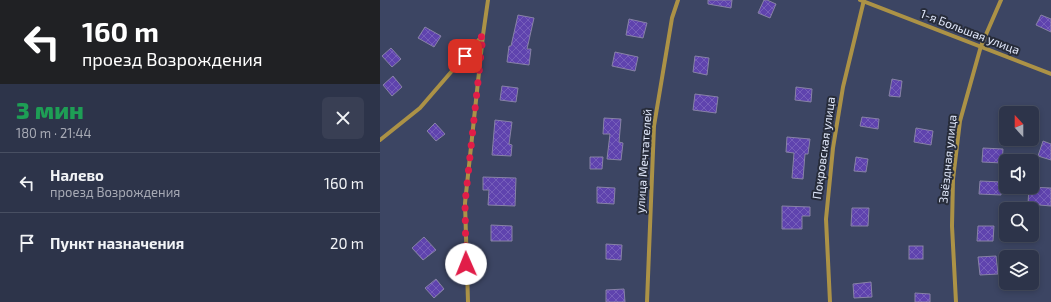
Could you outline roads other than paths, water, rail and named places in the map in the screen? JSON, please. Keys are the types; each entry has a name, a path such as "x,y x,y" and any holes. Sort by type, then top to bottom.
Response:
{"street":[{"path":"468,302 465,203 488,0"},
{"name":"улица Мечтателей","path":"647,302 654,126 672,18 678,0"},
{"name":"Звёздная улица","path":"956,302 952,226 953,179 960,121 981,46 1001,0"},
{"name":"1-я Большая улица","path":"862,1 1051,74"},
{"name":"Покровская улица","path":"830,302 826,219 833,148 843,87 862,1"},
{"path":"380,140 420,108 483,35"}]}
